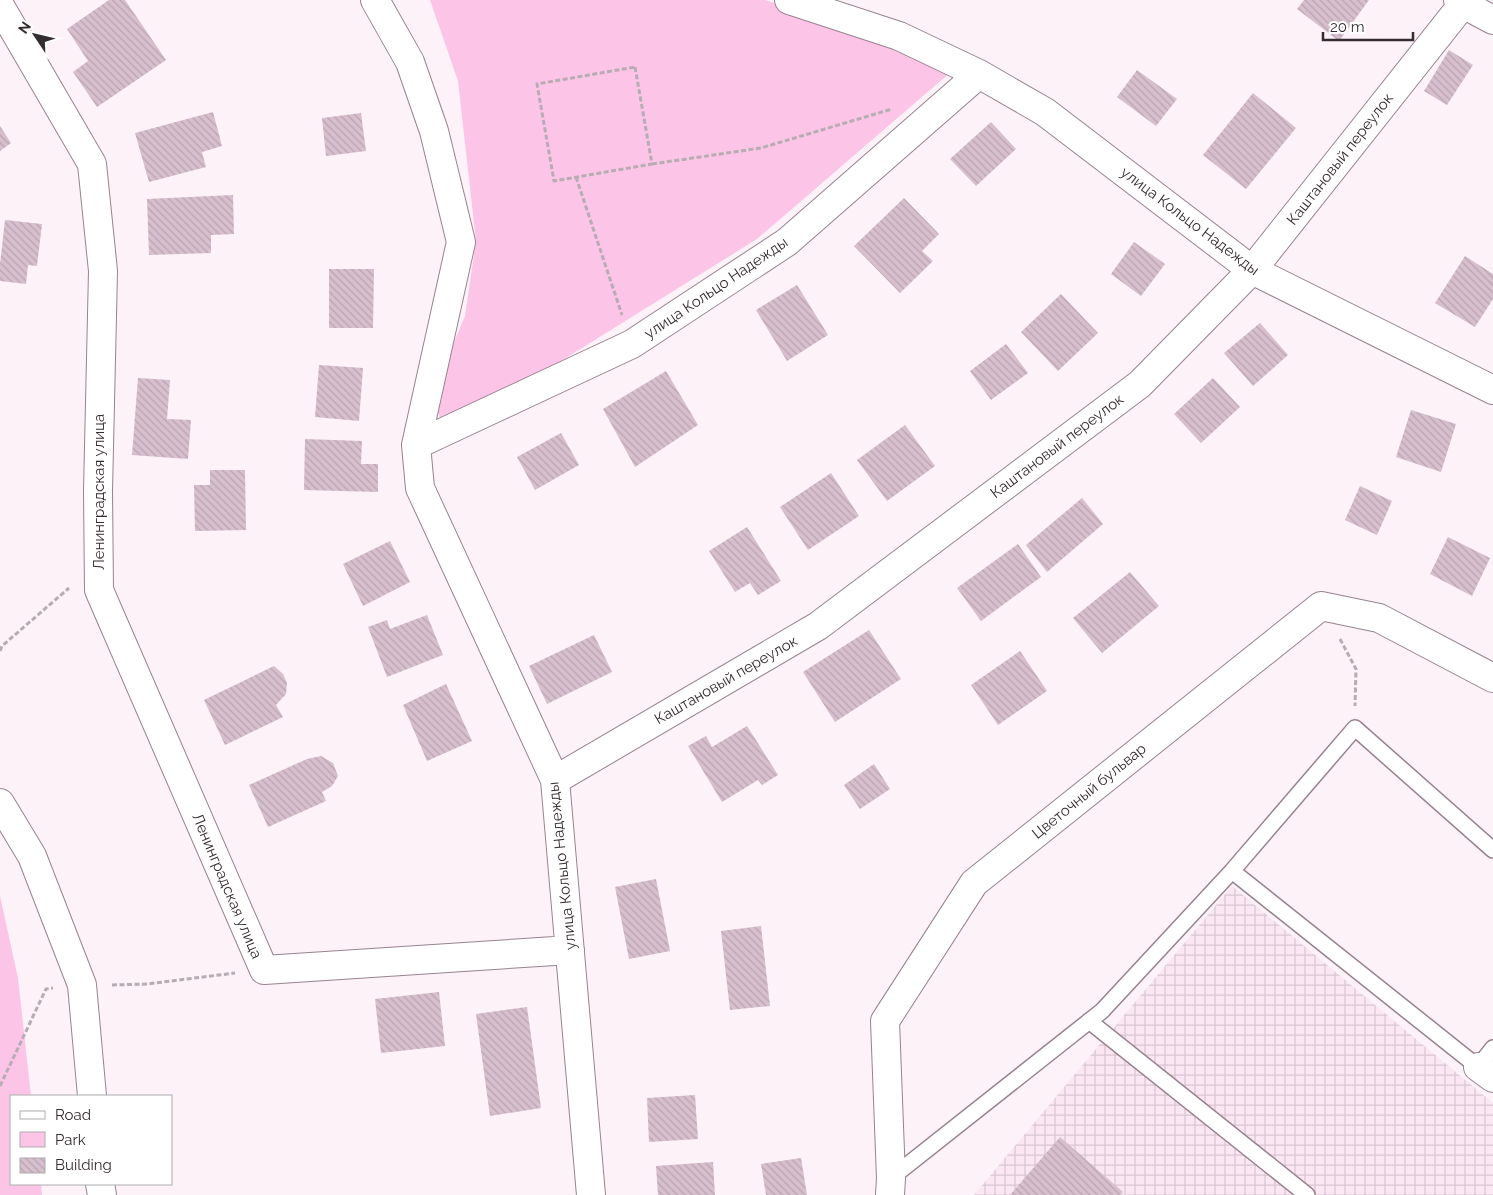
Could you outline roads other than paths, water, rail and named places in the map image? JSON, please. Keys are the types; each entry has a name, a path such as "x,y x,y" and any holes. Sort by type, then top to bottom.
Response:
{"street":[{"name":"улица Кольцо Надежды","path":"375,0 410,62 434,131 461,242 416,445 420,488 555,780 591,1195"},
{"name":"улица Кольцо Надежды","path":"790,0 899,36 979,74 1046,112 1252,270 1493,390"},
{"path":"1460,2 1493,20"},
{"name":"Каштановый переулок","path":"555,780 818,626 1140,384 1252,270 1460,2"},
{"name":"Ленинградская улица","path":"0,6 92,164 102,271 99,590 264,970 570,950"},
{"name":"улица Кольцо Надежды","path":"416,445 632,344 786,242 979,74"},
{"name":"Цветочный бульвар","path":"890,1186 885,1021 974,883 1321,606 1379,618 1493,678"},
{"path":"0,803 32,856 82,985 92,1095"}],"lane":[{"path":"890,1186 1102,1011 1232,871 1355,728 1493,850"},
{"path":"1232,871 1488,1064"},
{"path":"1089,1022 1308,1195"}]}
